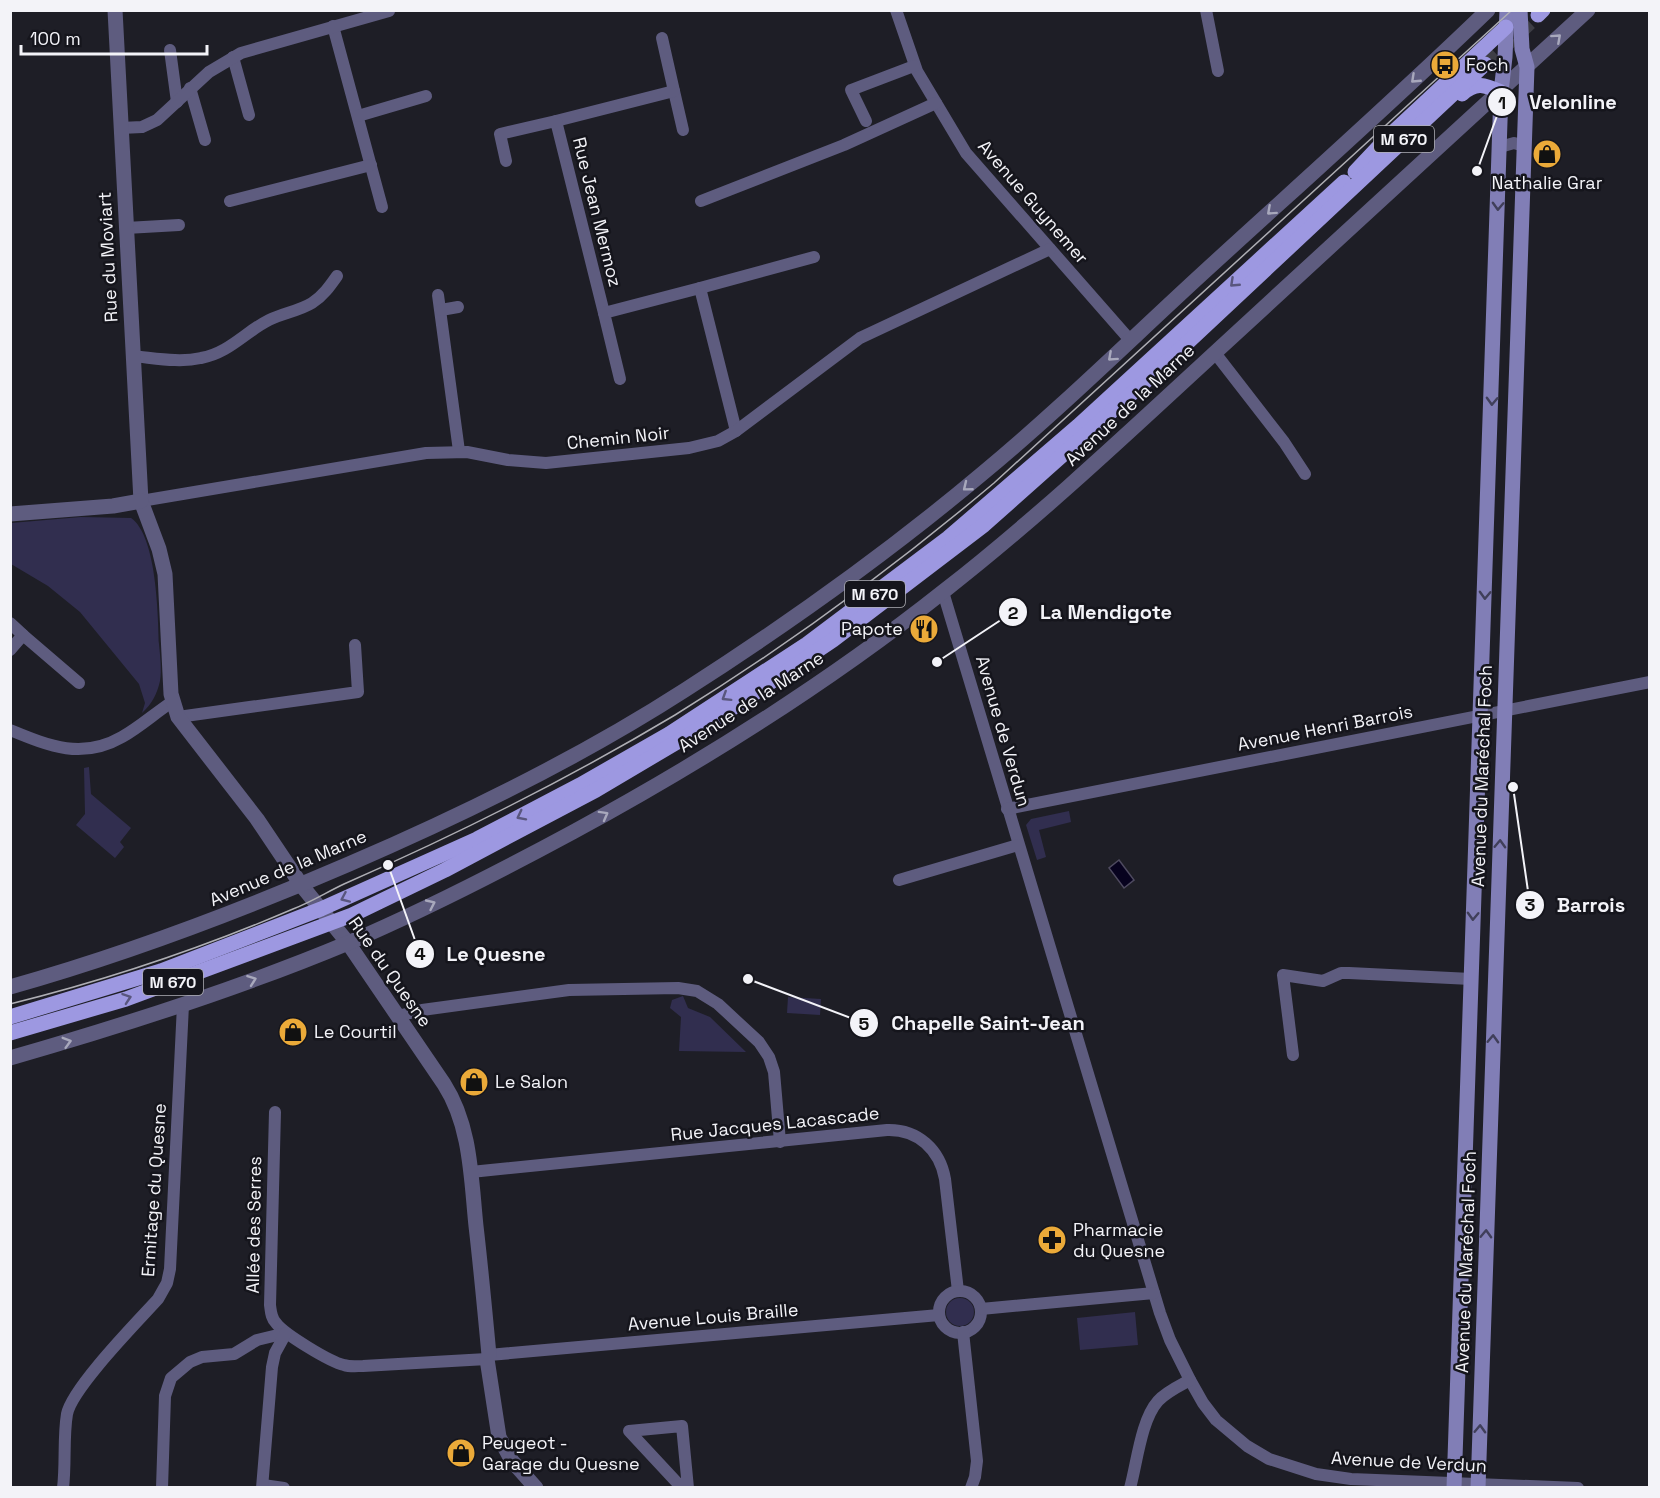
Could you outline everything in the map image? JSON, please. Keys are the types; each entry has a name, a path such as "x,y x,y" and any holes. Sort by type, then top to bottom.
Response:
{"main road":[{"name":"Avenue du Maréchal Foch","path":"1478,1485 1527,67 1522,49 1525,12"},
{"name":"Avenue du Maréchal Foch","path":"1454,1485 1501,92 1506,27 1525,12"},
{"path":"1354,172 1506,27"},
{"name":"Avenue de la Marne","path":"10,1017 161,971 321,909 461,847 580,785 669,734 807,644 921,560 1078,426 1354,172 1484,61 1325,215 1156,372 984,525 833,640 692,735 596,790 444,870 332,923 126,999 10,1033"},
{"path":"1325,215 1374,175 1471,87 1485,84 1501,92"}],"street":[{"name":"Rue du Moviart","path":"115,10 141,501"},
{"path":"121,128 148,124 163,115 209,72 233,57 257,47 389,10"},
{"name":"Avenue Guynemer","path":"896,10 914,66 971,160 1130,340"},
{"path":"1206,10 1218,70"},
{"name":"Avenue de la Marne","path":"10,987 148,945 302,886 453,819 639,718 736,657 822,598 948,502 986,470 1488,10"},
{"name":"Avenue de la Marne","path":"10,1058 183,1005 348,943 499,872 647,791 821,681 943,592 1056,499 1588,10"},
{"path":"333,26 382,207"},
{"path":"662,38 683,130"},
{"path":"170,50 177,102"},
{"path":"233,57 249,115"},
{"path":"866,121 850,90 914,66"},
{"path":"190,88 205,140"},
{"name":"Rue Jean Mermoz","path":"506,161 500,134 674,91"},
{"path":"358,116 426,96"},
{"path":"701,201 844,145 936,103"},
{"name":"Rue Jean Mermoz","path":"556,121 620,379"},
{"path":"1500,147 1514,144 1524,146"},
{"path":"230,201 371,165"},
{"path":"126,228 178,225"},
{"name":"Chemin Noir","path":"141,501 400,457 459,451 516,462 546,463 689,448 718,441 736,431 860,338 1050,249"},
{"name":"Rue Jean Mermoz","path":"604,313 814,257"},
{"path":"132,356 182,361 205,358 219,353 233,346 262,324 312,303 324,293 337,276"},
{"path":"699,288 736,431"},
{"path":"438,294 459,451"},
{"path":"441,310 458,308"},
{"path":"1215,352 1284,442 1305,474"},
{"path":"10,514 113,506 141,501"},
{"name":"Rue du Quesne","path":"141,501 159,549 165,574 172,702 178,717 257,819 302,886 348,943 456,1105 465,1133 471,1172 488,1357 499,1437 512,1461 536,1488"},
{"name":"Avenue de Verdun","path":"943,592 1154,1293 1168,1334 1203,1403 1216,1420 1247,1446 1269,1459 1316,1474 1340,1478 1454,1485 1578,1488"},
{"path":"10,623 79,683"},
{"path":"10,650 23,635"},
{"path":"178,717 358,692 355,645"},
{"name":"Avenue Henri Barrois","path":"1007,809 1650,682"},
{"path":"10,730 50,746 75,750 91,749 107,745 123,737 172,702"},
{"path":"899,880 1018,844"},
{"path":"1293,1055 1283,975 1323,981 1349,973 1471,979"},
{"path":"398,1016 422,1010 569,990 669,988 697,991 718,1004 759,1042 769,1057 774,1072 780,1142"},
{"name":"Ermitage du Quesne","path":"63,1488 66,1420 69,1407 99,1366 158,1299 169,1275 183,1005"},
{"name":"Allée des Serres","path":"274,1112 270,1305 272,1318 286,1333 329,1359 344,1365 363,1366 488,1357"},
{"name":"Rue Jacques Lacascade","path":"471,1172 895,1130 912,1134 926,1143 938,1157 944,1171 958,1291"},
{"path":"958,1291 973,1295 978,1300 981,1309 978,1323 972,1329 963,1332 949,1329 942,1323 939,1315 943,1299 948,1294 958,1291"},
{"path":"981,1309 1154,1293"},
{"name":"Avenue Louis Braille","path":"488,1357 939,1315"},
{"path":"963,1332 977,1461 971,1488"},
{"path":"284,1488 262,1486 272,1367 275,1353 286,1333"},
{"path":"162,1488 165,1396 168,1382 174,1374 185,1364 198,1358 230,1355 257,1340 286,1333"},
{"path":"1130,1488 1147,1423 1154,1407 1163,1396 1190,1380"},
{"path":"682,1488 629,1431 682,1426 688,1488"}],"shaded area":[{"path":"81,517 131,518 140,527 146,541 157,596 161,672 156,694 142,713 145,703 139,684 80,612 48,586 11,564 11,523"},
{"path":"89,767 91,794 131,828 120,842 124,847 115,858 76,825 85,814 84,768"},
{"path":"1069,811 1071,822 1039,830 1046,857 1037,860 1026,825 1031,819"},
{"path":"1119,860 1134,880 1124,888 1109,868"},
{"path":"683,996 688,1008 710,1017 746,1052 679,1051 681,1017 670,1008 672,1000"},
{"path":"788,997 821,999 820,1015 787,1013"},
{"path":"960,1298 970,1302 974,1312 970,1322 960,1326 950,1322 946,1312 950,1302"},
{"path":"1135,1312 1138,1345 1080,1350 1077,1318"}],"tunnel":[{"path":"1485,64 1538,15"}],"tram line":[{"path":"10,1004 82,985 154,962 224,937 306,903 429,846 553,783 635,739 758,662 878,576 994,483 1512,10"}],"place":[{"name":"Foch","path":"1445,65"},
{"name":"Nathalie Grar","path":"1547,154"},
{"name":"Velonline","path":"1477,171"},
{"name":"Papote","path":"924,629"},
{"name":"La Mendigote","path":"937,662"},
{"name":"Barrois","path":"1513,787"},
{"name":"Le Quesne","path":"388,865"},
{"name":"Chapelle Saint-Jean","path":"748,979"},
{"name":"Le Courtil","path":"293,1032"},
{"name":"Le Salon","path":"474,1082"},
{"name":"Pharmacie du Quesne","path":"1052,1240"},
{"name":"Peugeot - Garage du Quesne","path":"461,1453"}]}
